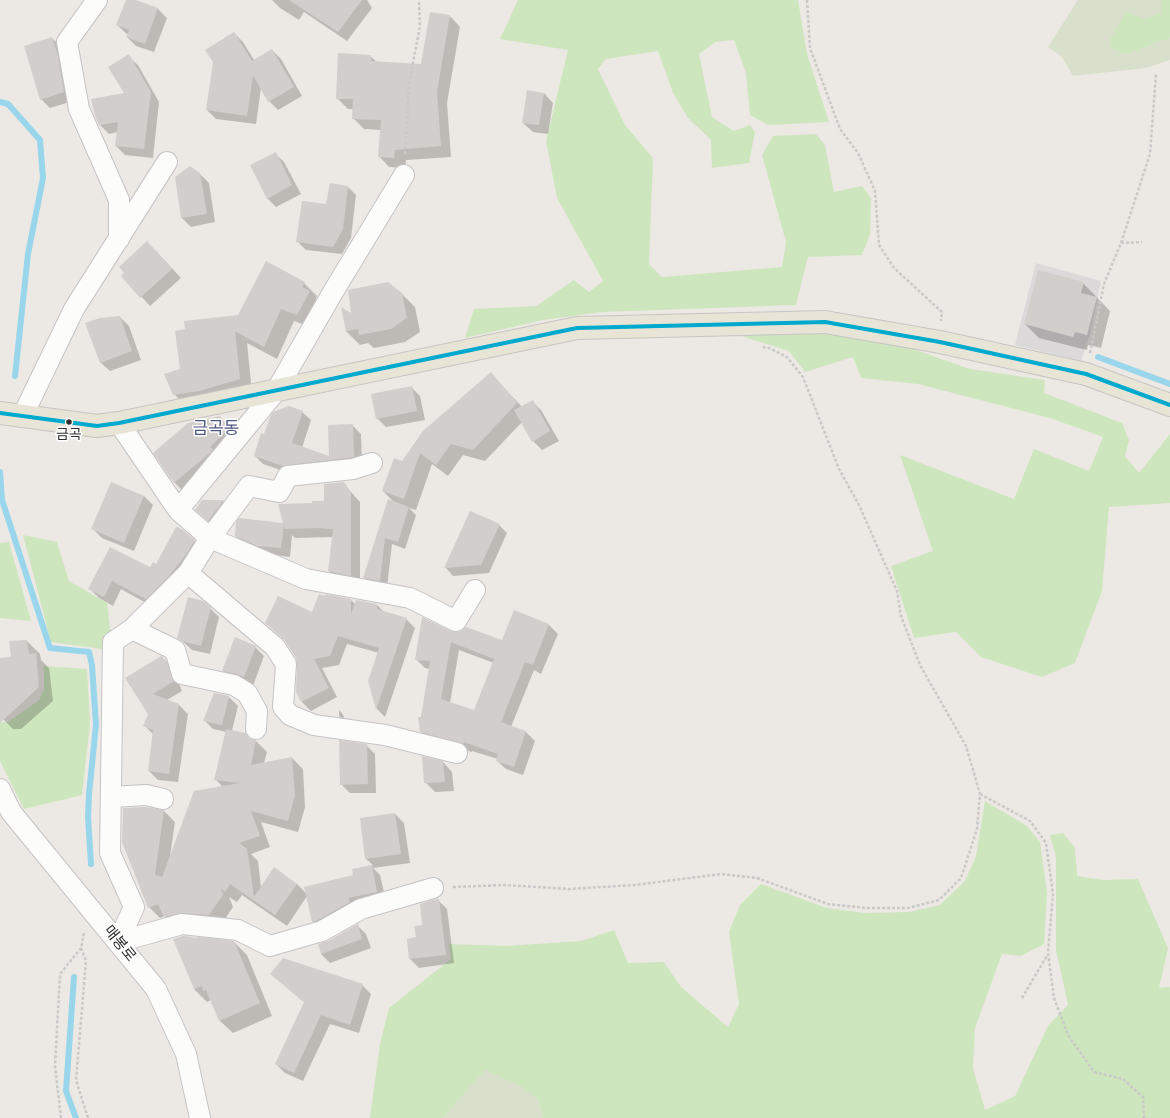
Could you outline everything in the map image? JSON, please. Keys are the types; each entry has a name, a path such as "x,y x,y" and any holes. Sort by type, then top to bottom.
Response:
{"main road":[{"path":"0,413 97,426 119,423 276,391 576,328 825,322 940,342 1086,374 1170,405"}],"street":[{"path":"97,0 67,42 79,109 119,200 119,239"},
{"path":"22,417 74,309 167,162"},
{"path":"178,510 276,391 329,299 404,175"},
{"path":"119,423 178,510 210,538 306,579 410,598 456,621 475,590"},
{"path":"118,942 134,907 110,854 113,642 132,629 188,573 210,538 249,486 279,492 288,476 353,469 372,463"},
{"path":"188,573 275,646 286,664 283,707 290,715 314,725 385,734 457,753"},
{"path":"132,629 175,650 182,674 234,685 247,693 257,711 256,729"},
{"name":"매봉로","path":"0,789 11,812 156,990 186,1054 200,1118"},
{"path":"111,797 146,795 163,799"},
{"path":"118,942 182,924 238,930 270,946 322,931 361,909 432,888"}],"path":[{"path":"404,175 409,84 420,26 418,0"},
{"path":"807,0 810,48 840,129 858,154 875,191 879,245 894,268 942,312 940,342"},
{"path":"1086,374 1104,284 1121,243 1150,154 1156,74"},
{"path":"1121,243 1142,242"},
{"path":"432,888 505,885 569,889 635,885 721,874 757,878 828,904 866,908 908,908 939,900 961,878 977,829 980,794 966,746 920,665 901,616 897,591 859,505 839,469 803,377 787,357 769,348 761,346"},
{"path":"980,794 1030,821 1046,843 1053,894 1048,953 1054,998 1068,1036 1094,1072 1123,1079 1143,1098 1144,1118"},
{"path":"60,1118 55,1066 60,974 81,948 90,908"},
{"path":"81,948 86,961 76,1080 88,1118"},
{"path":"1022,998 1048,953"}],"shaded area":[{"path":"1036,263 1101,281 1090,335 1081,361 1015,345"}],"green space":[{"path":"518,0 798,0 807,54 829,122 768,125 750,115 746,73 734,40 715,42 699,54 712,117 734,131 750,125 755,132 749,163 712,168 711,140 688,118 673,93 658,51 606,59 598,69 625,125 653,158 649,264 662,277 782,267 786,242 762,155 773,136 816,134 825,145 834,192 862,186 871,198 870,235 862,255 808,257 796,305 603,312 543,320 465,338 474,309 536,306 574,280 589,292 603,281 557,198 546,141 568,50 500,39"},
{"path":"1078,0 1161,0 1161,13 1145,20 1127,11 1110,39 1111,49 1126,54 1170,38 1170,60 1146,68 1073,76 1062,57 1048,47"},
{"path":"1161,0 1170,0 1170,38 1126,54 1111,49 1110,39 1127,10 1161,13"},
{"path":"719,329 817,331 910,348 970,369 1045,380 1044,393 1122,423 1129,440 1125,456 1139,473 1170,434 1170,503 1109,507 1102,591 1075,663 1042,677 981,657 956,632 914,638 891,566 933,551 900,455 1014,499 1034,449 1089,471 1103,437 1050,418 918,384 861,378 853,357 805,372 789,351"},
{"path":"23,535 57,542 69,581 107,603 111,635 102,649 51,642"},
{"path":"9,542 31,621 0,618 0,543"},
{"path":"44,666 87,669 90,724 82,795 24,809 0,761 0,722 8,722 39,700 44,690"},
{"path":"985,801 1027,826 1040,842 1047,893 1044,944 1021,956 1002,954 975,1028 973,1068 985,1110 1015,1096 1048,1026 1068,1005 1056,950 1056,857 1050,835 1063,833 1075,848 1077,876 1103,880 1138,879 1168,948 1159,988 1170,987 1170,1118 543,1118 537,1097 485,1070 443,1118 370,1118 380,1044 389,1008 451,959 449,944 506,946 581,941 614,930 628,963 664,962 681,987 728,1027 739,1004 729,932 740,905 761,884 827,908 865,913 909,912 940,905 965,881 976,856"},
{"path":"485,1070 519,1085 537,1097 543,1118 443,1118"}],"building":[{"path":"126,0 136,0 158,8 145,44 126,37 129,30 116,25"},
{"path":"289,0 362,0 338,32"},
{"path":"430,12 450,15 437,92 441,146 395,150 394,158 378,157 381,120 352,119 353,99 336,99 338,53 371,55 371,61 421,64"},
{"path":"234,32 252,61 272,49 294,87 268,102 253,75 247,116 206,110 213,62 205,50"},
{"path":"52,37 58,56 64,92 40,100 24,46"},
{"path":"129,54 151,92 144,149 115,146 118,122 99,125 91,99 124,93 108,67"},
{"path":"527,90 544,93 539,125 522,123"},
{"path":"276,152 292,185 267,199 250,165"},
{"path":"190,166 200,173 207,214 181,218 175,177"},
{"path":"330,183 348,186 343,229 333,247 296,242 302,201 326,204"},
{"path":"147,241 172,269 140,298 121,276 124,273 119,267"},
{"path":"266,261 305,282 302,287 310,291 297,315 281,309 264,347 235,331 240,379 199,391 173,395 164,374 180,369 175,331 185,329 184,321 238,315"},
{"path":"1038,270 1084,282 1081,293 1097,297 1087,335 1075,332 1073,337 1024,324"},
{"path":"388,282 402,293 407,318 391,329 359,335 358,329 346,331 341,307 351,313 348,290"},
{"path":"120,316 132,351 100,363 85,323 100,318"},
{"path":"491,372 517,403 473,450 451,444 436,465 420,453 404,499 382,491 394,458 402,461 423,431"},
{"path":"412,386 417,411 376,419 371,394"},
{"path":"533,400 550,431 532,442 514,410"},
{"path":"289,406 303,411 292,443 329,456 328,425 353,424 354,457 283,466 254,456 261,433 264,434 273,412"},
{"path":"220,416 223,421 233,425 210,447 213,449 211,452 174,483 153,453 188,423"},
{"path":"111,482 144,496 124,543 91,529"},
{"path":"344,482 351,492 351,576 328,571 333,529 285,529 284,525 281,548 257,546 235,536 236,522 239,518 283,523 278,504 312,503 312,501 324,501 324,484"},
{"path":"388,499 409,507 398,542 385,538 380,581 363,578"},
{"path":"202,500 224,500 208,521 195,510"},
{"path":"470,511 500,524 481,565 444,568"},
{"path":"176,527 182,529 195,540 187,553 168,577 146,599 112,581 104,597 88,589 110,547 150,567 153,562 156,564"},
{"path":"319,594 351,599 351,614 356,600 377,604 377,609 407,618 376,710 368,681 379,648 338,636 330,656 314,659 329,688 301,702 296,692 296,658 283,638 265,623 278,596 312,612"},
{"path":"188,597 203,601 211,607 201,646 182,641 177,638"},
{"path":"514,610 549,624 533,665 525,662 501,722 526,731 514,767 496,761 498,754 464,742 463,744 420,732 418,717 421,717 430,661 415,660 422,617 451,631 461,631 466,627 502,640","holes":["451,642 494,659 474,710 441,699"]},
{"path":"235,637 256,646 244,677 222,671"},
{"path":"27,640 29,654 36,653 39,687 0,723 0,658 11,657 9,641"},
{"path":"161,656 166,660 174,681 153,694 179,704 169,774 148,771 153,730 143,726 148,714 125,678"},
{"path":"214,693 229,696 222,725 203,721"},
{"path":"226,729 246,733 249,738 256,740 251,765 292,757 295,795 288,821 251,811 260,836 239,843 247,849 254,897 274,867 297,884 275,915 230,884 225,892 220,888 223,895 209,915 183,913 164,917 158,904 148,908 122,842 123,808 145,807 164,810 155,875 162,877 194,791 240,783 214,780"},
{"path":"339,740 367,744 368,784 340,785"},
{"path":"422,756 443,761 445,782 424,783"},
{"path":"395,813 401,854 365,859 360,818"},
{"path":"372,865 377,892 348,898 350,902 312,922 304,887 353,875 352,869"},
{"path":"439,899 446,955 409,959 407,939 416,937 414,926 422,925 420,904"},
{"path":"358,924 362,939 321,954 318,944 328,941"},
{"path":"183,936 234,941 260,1003 219,1021 206,990 203,991 202,986 194,989 173,939"},
{"path":"283,958 363,984 350,1025 321,1015 294,1073 275,1064 304,1002 270,974"}],"waterway":[{"path":"0,102 8,104 40,140 43,178 28,254 15,376"},
{"path":"1098,357 1170,384"},
{"path":"0,472 2,500 50,648 89,652 92,665 96,725 88,817 91,864"},
{"path":"74,977 66,1091 76,1118"}],"transit line":[{"path":"0,413 97,426 119,423 577,328 825,322 940,342 1086,374 1170,405"}],"place":[{"name":"금곡","path":"69,422"}],"district":[{"name":"금곡동","path":"216,430"}]}
